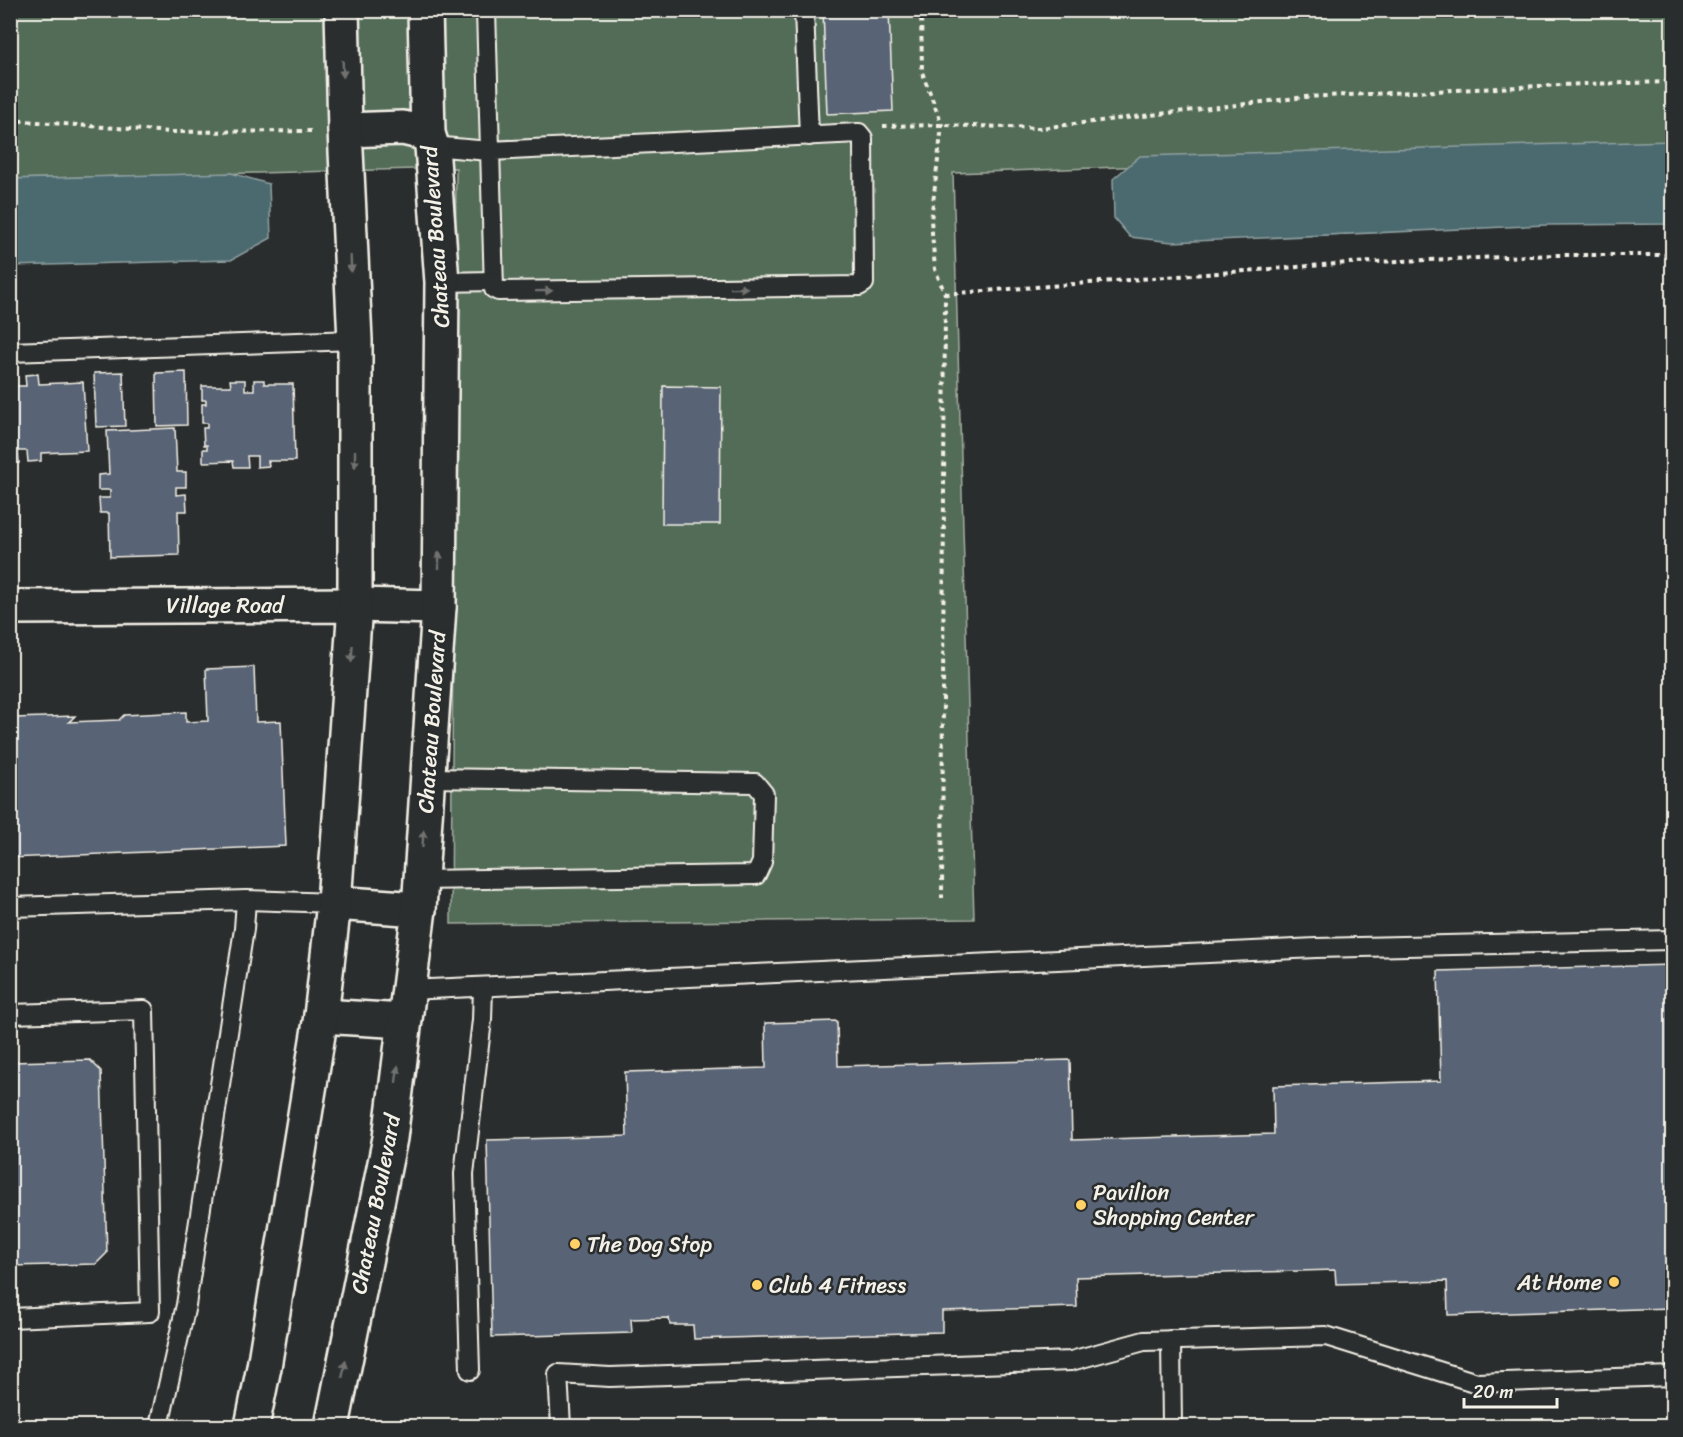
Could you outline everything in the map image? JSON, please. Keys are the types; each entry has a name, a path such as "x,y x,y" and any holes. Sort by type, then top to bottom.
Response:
{"street":[{"path":"252,1426 264,1367 321,1016 334,903 355,605 355,340 342,10"},
{"name":"Chateau Boulevard","path":"332,1426 390,1138 420,895 428,778 439,607 442,282 430,140 425,10"},
{"path":"345,130 403,128 430,140"},
{"name":"Village Road","path":"10,607 355,605 439,607"},
{"path":"334,903 420,895"},
{"path":"321,1016 406,1005"}],"lane":[{"path":"430,140 489,151 859,133 863,138 864,283 859,286 498,291 494,289 489,151 486,10"},
{"path":"804,10 809,136"},
{"path":"442,282 494,281"},
{"path":"10,352 355,340"},
{"path":"420,895 756,875 762,861 764,794 755,783 428,778"},
{"path":"10,907 246,900 334,903"},
{"path":"159,1426 186,1305 244,929 246,900"},
{"path":"406,1005 483,987 1304,948 1672,940"},
{"path":"470,1370 464,1174 482,1020 483,987"},
{"path":"10,1014 144,1010 150,1312 10,1318"},
{"path":"561,1426 558,1374 610,1377 1071,1361 1144,1341 1326,1336 1477,1383 1672,1376"},
{"path":"1171,1340 1172,1426"}],"path":[{"path":"921,10 922,72 942,125 931,220 935,269 945,294 942,898"},
{"path":"875,126 942,125 1040,128 1305,97 1672,82"},
{"path":"10,120 170,132 345,130"},
{"path":"945,294 1349,263 1556,255 1672,255"}],"green space":[{"path":"10,11 1672,11 1672,147 953,173 974,919 451,924 456,168 11,179"}],"water":[{"path":"1672,141 1672,224 1547,225 1172,242 1130,237 1114,218 1113,179 1140,156"},
{"path":"231,173 269,184 271,238 231,260 11,266 11,179"}],"building":[{"path":"823,10 889,10 893,111 827,114"},
{"path":"123,372 125,426 96,427 94,373"},
{"path":"186,372 187,425 157,426 156,373"},
{"path":"38,374 39,384 83,382 87,451 41,453 41,461 28,462 27,451 18,451 19,463 10,463 10,375 16,375 16,386 26,386 25,375"},
{"path":"230,380 245,380 245,390 254,390 254,380 264,380 264,384 293,384 295,461 268,461 269,466 257,467 257,456 247,456 248,467 234,467 233,461 203,462 203,449 207,449 207,445 204,445 203,428 207,428 207,423 202,423 202,404 206,404 206,400 202,400 202,386 231,386"},
{"path":"663,386 721,387 720,524 662,524"},
{"path":"175,428 177,472 186,472 186,487 176,487 176,495 186,494 187,511 178,511 179,555 110,557 109,513 100,513 99,498 110,498 110,490 98,490 98,475 109,474 107,431"},
{"path":"254,667 256,722 281,721 286,846 10,858 10,721 13,718 75,716 69,722 119,720 124,715 186,712 186,722 208,721 206,669"},
{"name":"Pavilion Shopping Center","path":"1672,965 1672,1308 1448,1315 1447,1281 1336,1284 1335,1270 1076,1277 1077,1307 942,1311 942,1332 694,1339 693,1325 670,1325 669,1318 631,1319 632,1333 492,1337 487,1140 627,1136 625,1072 766,1068 765,1023 837,1021 838,1066 1070,1060 1072,1140 1274,1134 1273,1086 1441,1081 1438,971"},
{"path":"90,1060 101,1071 107,1253 96,1264 10,1266 10,1062"}],"place":[{"name":"Pavilion Shopping Center","path":"1081,1205"},
{"name":"The Dog Stop","path":"575,1244"},
{"name":"At Home","path":"1614,1282"},
{"name":"Club 4 Fitness","path":"757,1285"}]}
